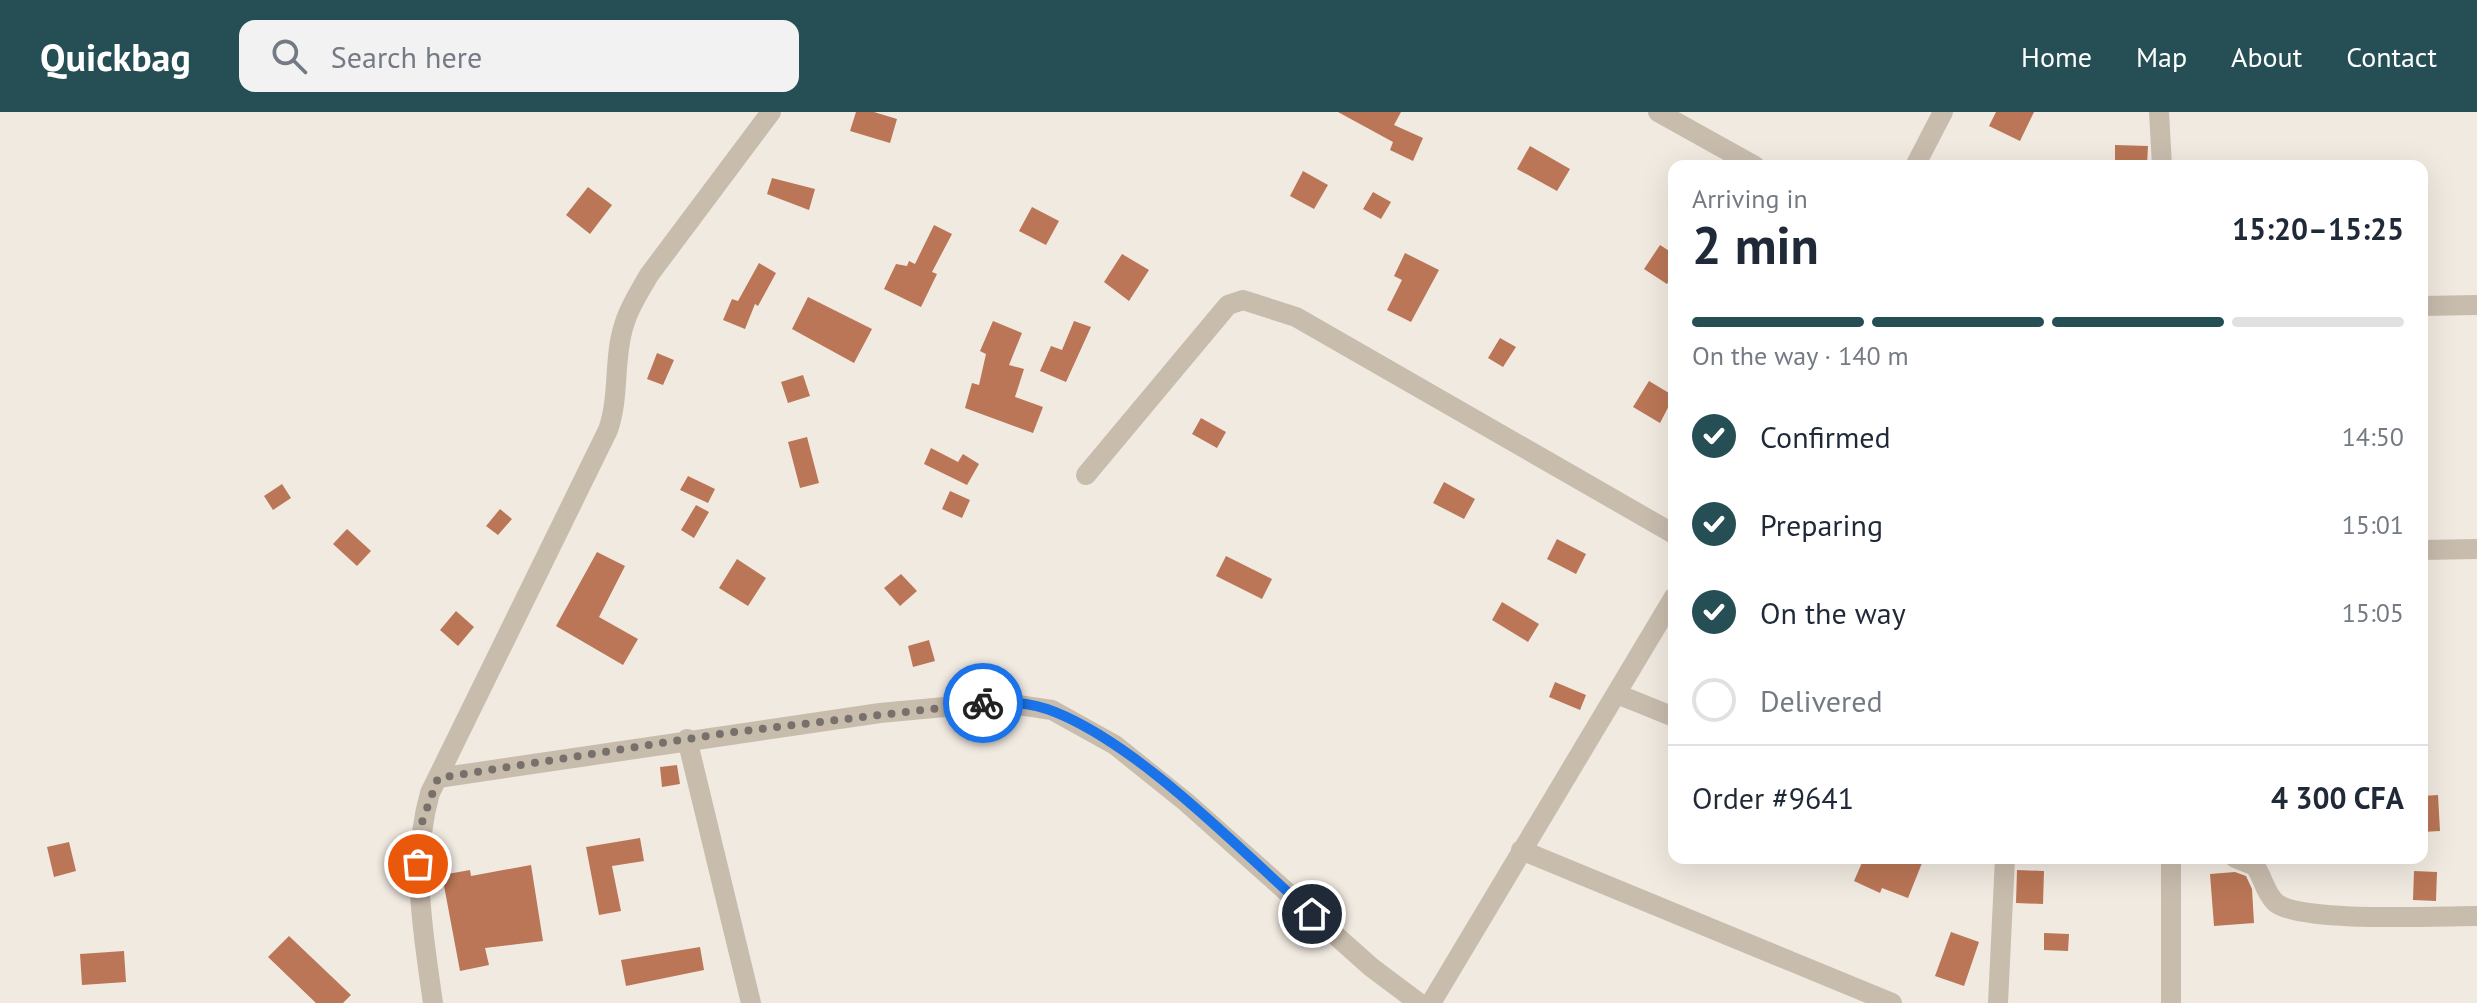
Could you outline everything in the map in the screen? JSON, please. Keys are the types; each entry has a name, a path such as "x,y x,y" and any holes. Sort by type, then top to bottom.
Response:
{"street":[{"path":"433,1003 418,864 421,825 438,778 608,430 614,413 619,345 634,301 649,275 771,112"},
{"path":"1658,112 1744,160"},
{"path":"1918,160 1943,112"},
{"path":"2159,112 2162,160"},
{"path":"1086,475 1228,305 1243,300 1267,305 1309,324 1668,531"},
{"path":"2428,306 2477,305"},
{"path":"2428,550 2477,549"},
{"path":"1431,1003 1668,607"},
{"path":"1617,694 1668,715"},
{"path":"438,778 880,713 998,702 1052,710 1079,723 1126,754 1186,802 1371,967 1419,1003"},
{"path":"687,739 751,1003"},
{"path":"1521,850 1892,1003"},
{"path":"1998,1003 2005,864"},
{"path":"2171,864 2171,1003"},
{"path":"2250,864 2255,866 2274,901 2288,910 2316,915 2477,916"}],"building":[{"path":"856,112 874,112 897,119 890,143 850,131"},
{"path":"1338,112 1401,112 1394,125 1423,138 1413,161 1390,150 1393,142"},
{"path":"1996,112 2034,112 2020,141 1989,126"},
{"path":"2115,145 2148,146 2147,160 2115,160"},
{"path":"1530,146 1570,169 1557,191 1517,169"},
{"path":"1303,171 1328,185 1314,209 1290,196"},
{"path":"772,178 815,189 809,210 767,194"},
{"path":"588,187 612,205 590,234 566,215"},
{"path":"1373,192 1391,202 1381,219 1363,209"},
{"path":"1032,207 1059,221 1046,245 1019,231"},
{"path":"934,225 952,234 932,272 937,274 921,307 884,289 896,264 907,266 909,261 915,264"},
{"path":"1660,245 1668,250 1667,284 1644,269"},
{"path":"1405,253 1439,270 1411,322 1387,310 1402,280 1394,276"},
{"path":"1122,254 1149,270 1129,301 1104,282"},
{"path":"759,263 776,273 758,306 755,304 745,329 723,320 732,299 738,301"},
{"path":"808,297 872,329 854,363 792,329"},
{"path":"993,321 1022,333 1009,365 1024,369 1015,397 1043,407 1033,433 965,408 972,383 979,385 986,354 980,351"},
{"path":"1074,321 1091,327 1066,382 1040,371 1051,346 1062,350"},
{"path":"1500,338 1516,347 1503,367 1488,358"},
{"path":"657,353 674,360 663,385 647,379"},
{"path":"803,375 810,396 788,403 781,382"},
{"path":"1649,381 1668,392 1668,408 1660,423 1633,407"},
{"path":"1201,418 1226,432 1217,448 1192,434"},
{"path":"807,437 819,483 800,488 788,442"},
{"path":"931,448 958,462 963,454 979,464 967,485 924,464"},
{"path":"688,476 715,489 708,503 680,490"},
{"path":"1444,482 1475,499 1464,519 1433,503"},
{"path":"282,484 291,498 273,510 264,496"},
{"path":"950,491 970,500 962,518 942,509"},
{"path":"696,505 709,512 694,538 681,530"},
{"path":"500,509 512,519 498,535 486,526"},
{"path":"347,529 371,551 357,566 333,544"},
{"path":"1557,539 1586,554 1576,574 1547,559"},
{"path":"597,552 625,566 599,617 638,639 623,665 556,626"},
{"path":"1226,556 1272,579 1262,599 1216,576"},
{"path":"737,559 766,578 748,606 719,588"},
{"path":"901,574 917,591 900,606 884,588"},
{"path":"1502,602 1539,624 1528,642 1492,620"},
{"path":"456,611 474,627 458,646 440,630"},
{"path":"929,640 935,661 913,667 908,646"},
{"path":"1555,682 1586,695 1580,710 1549,697"},
{"path":"677,765 680,784 662,787 660,767"},
{"path":"2438,795 2440,831 2428,832 2428,796"},
{"path":"640,838 644,861 612,866 621,911 599,915 586,847"},
{"path":"69,842 76,871 54,877 47,847"},
{"path":"1861,864 1922,864 1908,898 1882,888 1880,893 1854,881"},
{"path":"531,865 543,941 485,948 489,965 460,971 442,875 470,870 471,876"},
{"path":"2017,870 2044,871 2043,904 2016,903"},
{"path":"2414,871 2437,872 2436,901 2413,900"},
{"path":"2235,872 2246,876 2252,889 2254,923 2214,926 2210,874"},
{"path":"1951,932 1979,942 1964,986 1935,976"},
{"path":"2044,933 2069,934 2068,951 2044,950"},
{"path":"289,936 351,995 343,1003 316,1003 268,957"},
{"path":"700,947 704,970 626,986 621,960"},
{"path":"124,951 126,982 82,985 80,954"}],"way so far":[{"path":"418,864 421,825 430,793 438,778 726,733 983,703"}],"route":[{"path":"983,703 1025,704 1052,710 1115,745 1186,802 1312,914"}]}
